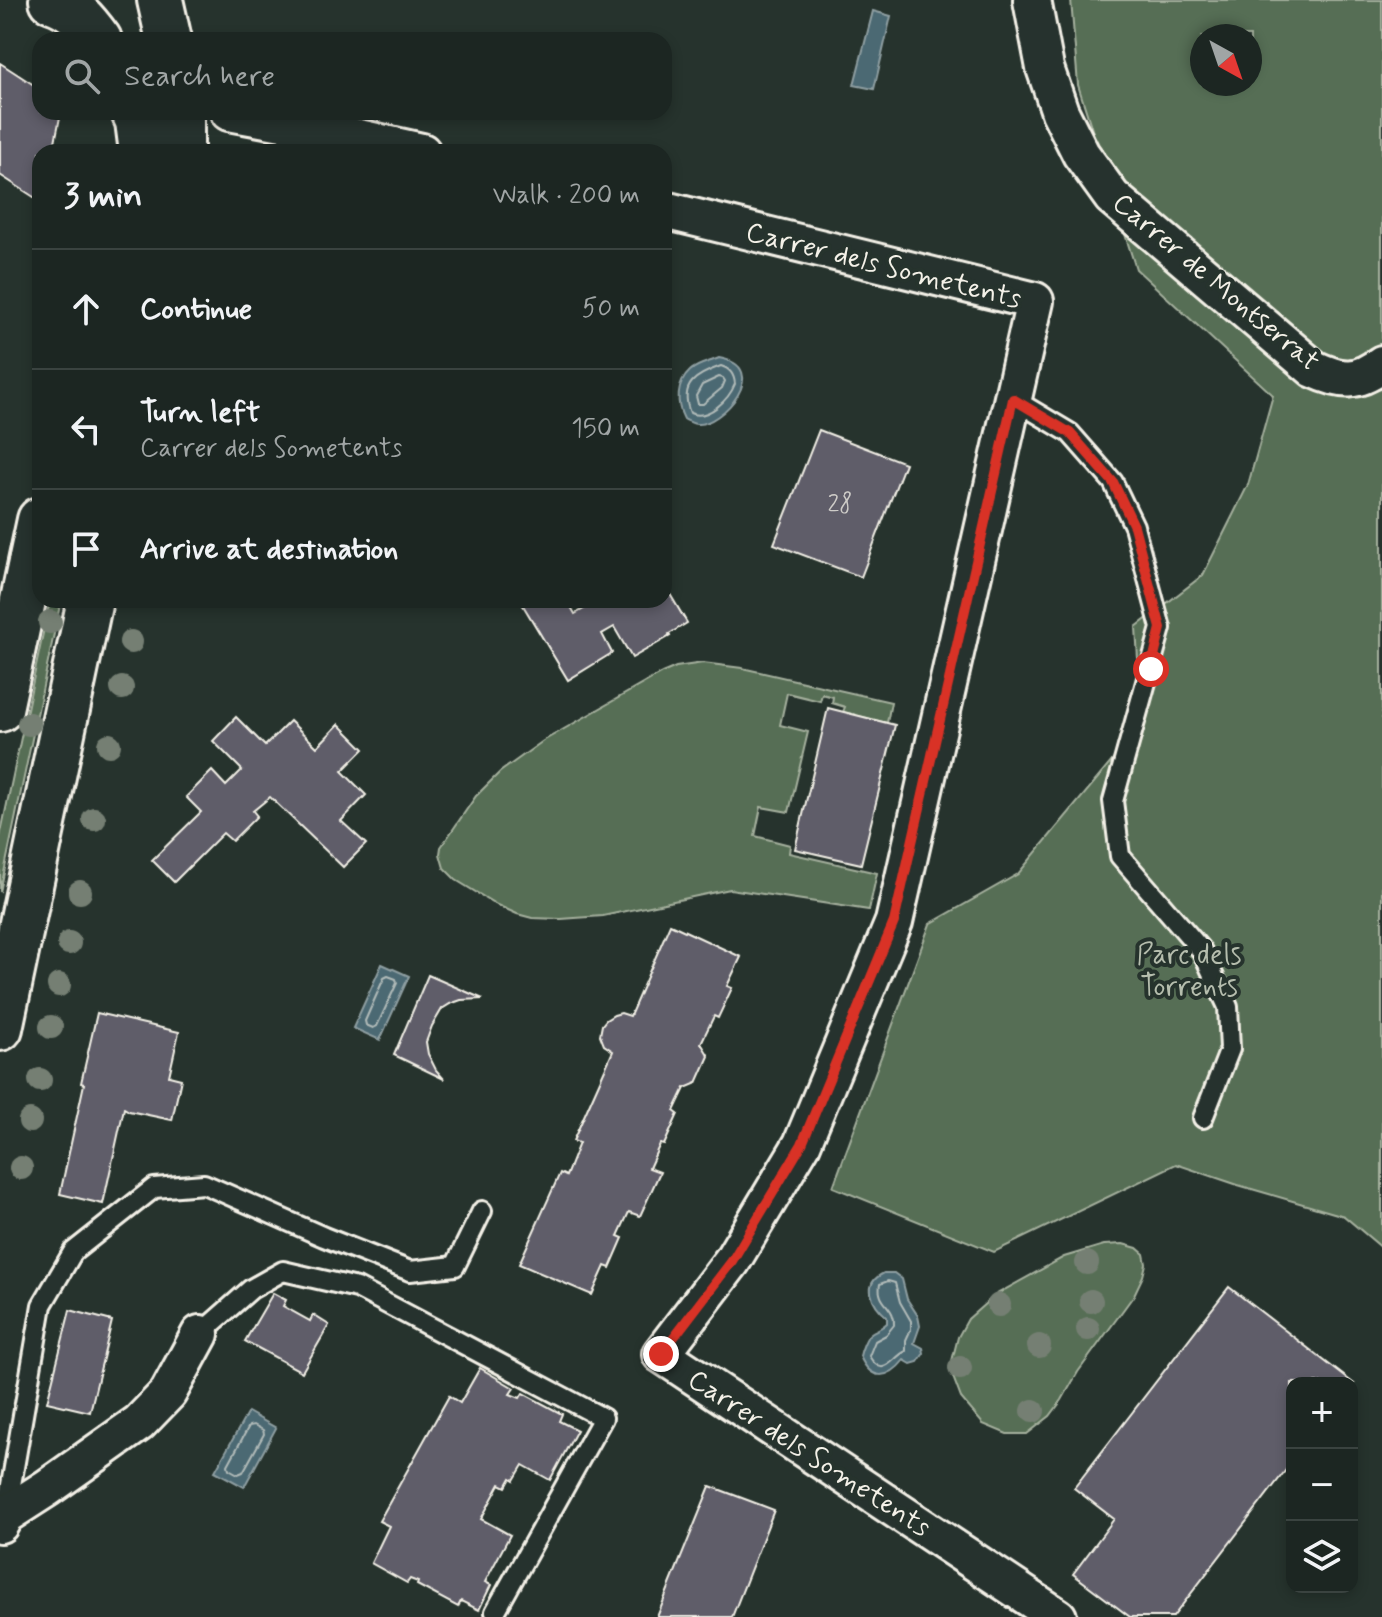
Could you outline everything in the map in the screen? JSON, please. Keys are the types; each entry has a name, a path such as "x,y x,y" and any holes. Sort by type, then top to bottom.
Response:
{"street":[{"path":"52,0 81,16 93,32"},
{"path":"160,0 167,32"},
{"name":"Carrer de Montserrat","path":"1032,0 1045,68 1060,112 1081,154 1112,197 1314,369 1335,379 1355,379 1382,364"},
{"path":"114,144 115,120"},
{"path":"138,120 141,144"},
{"path":"181,120 181,144"},
{"path":"272,120 386,144"},
{"name":"Carrer dels Sometents","path":"672,212 1035,301 894,922 802,1144 732,1261 661,1354 1058,1617"},
{"path":"1,700 32,557"},
{"path":"0,1028 88,608"},
{"path":"3,1520 139,1423 168,1393 200,1334"}],"lane":[{"path":"1013,399 1070,433 1113,482 1134,526 1146,570 1161,628 1113,801 1120,856 1202,951 1228,1007 1230,1049 1203,1118"},
{"path":"3,1520 42,1305 73,1252 154,1188 204,1184 410,1271 455,1266 482,1211"},
{"path":"200,1334 251,1289 283,1271 357,1288 603,1418 495,1612"}],"green space":[{"name":"Parc dels Torrents","path":"1071,0 1382,0 1382,1248 1344,1216 1176,1164 994,1252 833,1187 930,924 1018,874 1142,725 1136,627 1203,575 1248,485 1273,395 1136,269 1078,85"},
{"path":"48,608 59,608 0,892 0,837"},
{"path":"703,663 742,668 891,702 887,723 843,712 845,707 832,703 833,697 822,694 820,701 787,693 780,725 808,732 789,812 761,807 755,836 790,845 789,853 877,873 869,910 730,889 603,916 532,918 497,905 456,880 444,868 441,847 476,796 500,772 543,741 662,673 676,667"},
{"path":"1123,1244 1137,1248 1144,1254 1146,1264 1143,1276 1134,1295 1050,1416 1027,1434 1007,1434 983,1424 961,1398 950,1369 958,1337 968,1319 995,1295 1064,1257 1104,1245"}],"water":[{"path":"873,11 891,16 874,89 854,85"},
{"path":"719,358 735,364 742,373 738,396 718,416 706,422 696,424 685,420 679,401 685,376 700,365"},
{"path":"382,964 409,976 380,1040 353,1028"},
{"path":"884,1273 894,1273 902,1279 907,1299 918,1316 920,1326 914,1343 923,1348 924,1353 918,1362 911,1364 904,1360 892,1371 880,1375 869,1370 860,1356 869,1335 887,1323 887,1317 871,1294 873,1283"},
{"path":"248,1412 276,1428 244,1487 215,1471"}],"building":[{"path":"0,63 32,84 32,120 59,120 55,144 32,144 32,196 0,175"},
{"path":"819,430 905,463 861,577 774,544"},
{"path":"672,598 687,623 632,658 614,627 602,634 612,653 568,680 525,608 572,608 575,614 586,608 672,608"},
{"path":"828,708 895,725 861,864 795,849"},
{"path":"236,717 265,746 290,721 317,747 339,724 364,749 342,771 366,795 341,821 366,844 343,867 270,797 253,811 257,816 232,841 223,833 174,882 152,860 201,812 186,797 212,771 226,786 242,770 213,741"},
{"path":"670,924 741,957 727,986 732,988 718,1018 714,1016 701,1043 709,1056 697,1083 685,1088 674,1111 678,1114 649,1168 660,1172 640,1216 629,1212 618,1236 623,1238 610,1268 605,1266 592,1295 519,1264 560,1173 566,1176 579,1143 573,1141 613,1051 604,1045 600,1035 602,1025 614,1015 621,1013 630,1016"},
{"path":"428,975 483,999 450,1004 442,1009 432,1026 426,1042 428,1054 444,1079 394,1055"},
{"path":"97,1013 179,1032 169,1076 181,1079 172,1120 124,1108 103,1204 60,1194"},
{"path":"1229,1287 1345,1377 1286,1377 1286,1470 1173,1617 1130,1617 1073,1574 1114,1519 1074,1488"},
{"path":"273,1293 286,1300 283,1306 310,1321 313,1315 329,1325 302,1372 245,1341"},
{"path":"70,1310 112,1321 90,1412 47,1402"},
{"path":"480,1368 514,1388 510,1394 520,1398 523,1393 562,1414 559,1421 577,1430 550,1480 523,1465 506,1487 500,1484 481,1519 510,1535 485,1582 491,1585 479,1610 461,1601 458,1607 417,1585 418,1582 410,1579 407,1583 371,1563 389,1526 379,1521 449,1396 460,1403"},
{"path":"710,1486 774,1510 732,1617 657,1617"}],"route":[{"path":"661,1354 732,1261 802,1144 894,922 1013,399 1070,433 1113,482 1134,526 1161,628 1151,669"}]}
